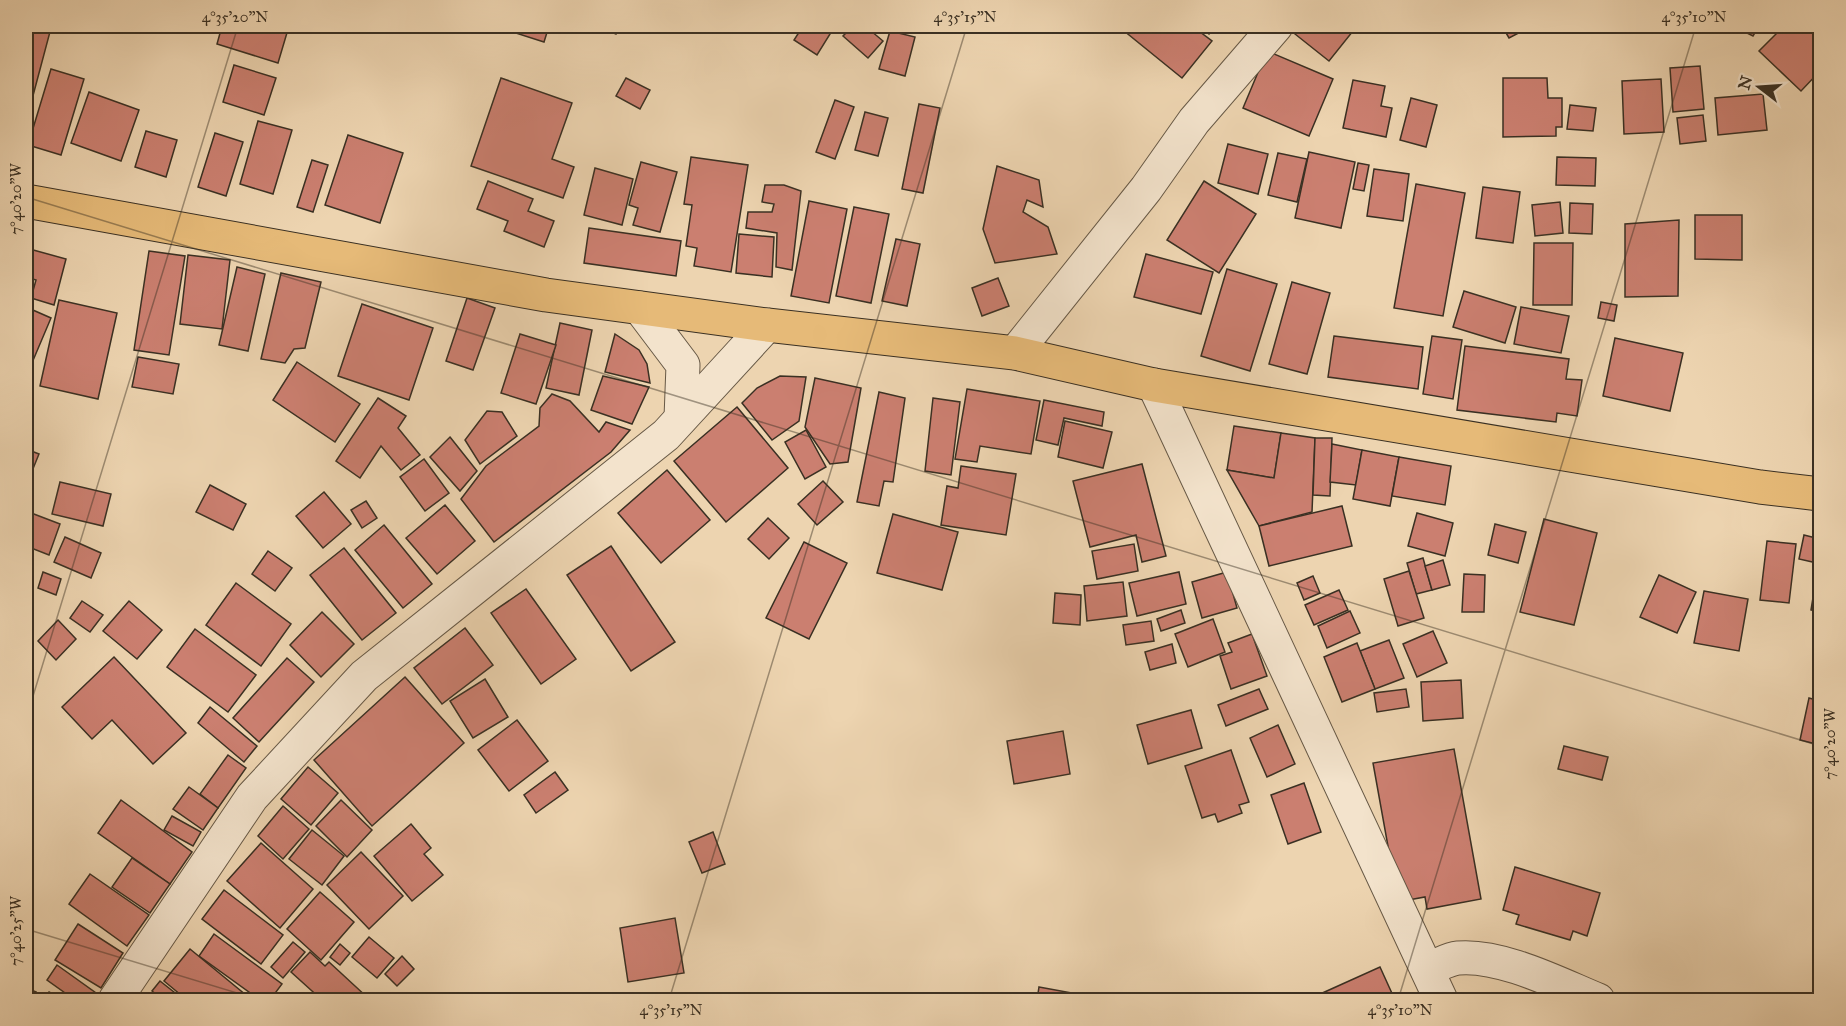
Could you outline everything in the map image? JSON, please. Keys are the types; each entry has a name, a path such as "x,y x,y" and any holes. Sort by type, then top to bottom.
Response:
{"highway":[{"path":"26,201 546,295 767,325 1015,353 1154,385 1760,487 1821,494"}],"street":[{"path":"1015,353 1146,189 1194,122 1276,26"},
{"path":"640,308 684,365 681,418"},
{"path":"115,1000 252,798 364,676 666,435 767,325"},
{"path":"1154,385 1441,1000"},
{"path":"1427,969 1456,958 1482,959 1532,974 1598,1000"}],"building":[{"path":"26,26 51,28 26,122"},
{"path":"222,26 289,26 278,63 217,44"},
{"path":"494,26 549,26 544,42"},
{"path":"597,26 620,26 616,34"},
{"path":"803,26 835,26 817,55 794,40"},
{"path":"853,26 865,26 883,41 868,58 843,36"},
{"path":"1118,26 1192,26 1212,41 1182,78"},
{"path":"1200,26 1217,26 1209,34"},
{"path":"1302,26 1357,26 1329,61 1295,34"},
{"path":"1502,26 1532,26 1509,38"},
{"path":"1733,26 1759,26 1753,36"},
{"path":"1784,26 1820,26 1820,71 1801,91 1759,51"},
{"path":"890,31 915,37 905,76 879,69"},
{"path":"1267,51 1333,79 1309,136 1243,108"},
{"path":"234,65 276,78 264,115 223,102"},
{"path":"1700,66 1704,109 1673,112 1670,68"},
{"path":"51,69 84,79 61,155 28,145"},
{"path":"501,78 572,103 552,159 574,167 563,198 471,166"},
{"path":"626,78 650,90 640,109 616,96"},
{"path":"1503,78 1547,78 1548,98 1562,98 1562,127 1556,127 1556,136 1503,137"},
{"path":"1661,79 1664,132 1624,134 1622,81"},
{"path":"1353,80 1385,86 1381,106 1392,108 1386,137 1343,128"},
{"path":"89,92 139,110 121,161 71,143"},
{"path":"1763,94 1767,130 1718,135 1715,98"},
{"path":"1411,98 1437,105 1426,147 1400,140"},
{"path":"835,100 854,107 835,159 816,152"},
{"path":"919,104 940,108 923,193 902,189"},
{"path":"1570,105 1596,108 1593,131 1567,129"},
{"path":"865,112 888,118 878,156 855,150"},
{"path":"1703,115 1706,141 1680,144 1677,118"},
{"path":"258,121 292,130 273,194 240,184"},
{"path":"146,131 177,140 166,177 135,167"},
{"path":"215,133 243,142 226,196 198,187"},
{"path":"348,135 403,153 380,223 325,205"},
{"path":"1228,144 1268,154 1258,194 1218,183"},
{"path":"1309,152 1355,162 1341,228 1295,218"},
{"path":"1278,153 1307,159 1297,202 1268,195"},
{"path":"691,157 748,165 731,272 694,266 697,248 686,246 692,205 684,204"},
{"path":"1557,157 1596,158 1595,186 1556,185"},
{"path":"312,160 328,165 313,212 297,207"},
{"path":"641,162 677,172 660,232 633,225 638,208 629,205"},
{"path":"1358,163 1369,165 1364,191 1353,189"},
{"path":"997,166 1039,180 1043,207 1027,200 1023,212 1048,227 1057,254 995,263 983,229"},
{"path":"595,168 633,179 622,225 584,215"},
{"path":"1374,169 1409,174 1403,221 1367,216"},
{"path":"488,181 533,199 528,211 554,221 544,247 504,231 508,221 477,209"},
{"path":"1204,181 1256,214 1219,273 1167,240"},
{"path":"1416,184 1465,193 1443,316 1394,308"},
{"path":"765,185 784,185 801,191 792,270 776,267 777,233 746,228 748,212 772,212 774,204 762,202"},
{"path":"1483,187 1520,192 1513,243 1476,238"},
{"path":"809,201 847,209 829,303 791,296"},
{"path":"1560,202 1563,233 1535,236 1532,205"},
{"path":"1570,203 1593,204 1592,234 1569,233"},
{"path":"854,207 889,214 871,303 836,296"},
{"path":"1695,215 1742,215 1742,260 1695,259"},
{"path":"1679,220 1678,296 1625,297 1625,224"},
{"path":"589,228 681,241 676,276 584,263"},
{"path":"739,234 774,237 772,277 736,273"},
{"path":"896,239 920,244 907,306 882,301"},
{"path":"1534,243 1573,243 1572,305 1533,305"},
{"path":"26,248 66,259 54,305 31,298 36,280 26,277"},
{"path":"149,251 185,256 169,355 134,350"},
{"path":"1146,254 1213,272 1201,314 1134,297"},
{"path":"188,255 230,260 222,329 180,324"},
{"path":"237,267 265,274 248,351 219,345"},
{"path":"1227,269 1277,284 1250,371 1201,356"},
{"path":"281,273 321,282 305,348 294,349 285,363 261,359"},
{"path":"998,278 1009,306 982,316 972,288"},
{"path":"1292,282 1330,293 1307,374 1269,364"},
{"path":"1464,291 1516,307 1505,343 1453,327"},
{"path":"467,298 495,308 473,370 446,361"},
{"path":"59,300 117,313 98,399 40,386"},
{"path":"1601,302 1617,305 1614,321 1598,318"},
{"path":"362,304 433,328 409,400 338,376"},
{"path":"26,307 51,318 26,377"},
{"path":"1521,307 1569,316 1561,353 1514,344"},
{"path":"560,323 592,330 579,395 546,388"},
{"path":"520,334 556,345 536,404 501,393"},
{"path":"615,334 639,350 647,364 650,383 605,372"},
{"path":"1334,336 1423,347 1418,389 1328,377"},
{"path":"1432,336 1462,340 1453,399 1423,394"},
{"path":"1615,338 1683,353 1670,411 1603,396"},
{"path":"1465,346 1569,359 1566,379 1582,380 1577,416 1557,413 1556,422 1457,410"},
{"path":"138,357 179,364 173,394 132,387"},
{"path":"297,362 360,404 335,442 273,400"},
{"path":"603,376 649,387 632,424 591,410"},
{"path":"780,376 806,377 799,421 772,440 742,403 757,388"},
{"path":"815,378 861,388 848,462 830,464 805,427"},
{"path":"967,389 1040,401 1031,454 980,446 977,462 955,459"},
{"path":"879,392 905,398 893,482 884,481 879,506 857,502"},
{"path":"552,394 570,401 599,432 606,422 630,430 611,452 494,542 461,499 486,466 539,426 540,408"},
{"path":"378,398 406,416 398,428 420,455 401,470 381,446 360,478 336,461"},
{"path":"933,398 960,402 951,475 925,471"},
{"path":"1044,400 1104,412 1102,426 1064,418 1058,445 1036,440"},
{"path":"737,407 788,468 726,522 674,461"},
{"path":"487,411 502,412 517,436 480,464 465,440"},
{"path":"1065,421 1112,432 1103,468 1058,457"},
{"path":"1234,426 1281,433 1274,478 1227,470"},
{"path":"806,430 826,467 805,479 785,442"},
{"path":"1281,433 1315,438 1312,512 1259,526 1227,470 1274,478"},
{"path":"450,437 477,471 460,491 430,457"},
{"path":"1315,438 1332,438 1330,496 1313,495"},
{"path":"1332,444 1362,450 1356,485 1330,482"},
{"path":"26,449 39,454 28,481 26,480"},
{"path":"1362,450 1399,457 1390,506 1353,499"},
{"path":"1399,457 1451,466 1445,505 1392,496"},
{"path":"424,459 449,493 425,511 400,477"},
{"path":"1142,464 1166,556 1142,562 1136,535 1090,547 1073,481"},
{"path":"961,466 1016,474 1006,535 941,525 947,486 958,488"},
{"path":"667,470 710,520 661,563 618,513"},
{"path":"823,481 843,502 817,525 798,504"},
{"path":"60,482 111,494 103,526 52,514"},
{"path":"210,485 246,504 233,530 196,512"},
{"path":"324,492 351,524 323,548 296,516"},
{"path":"366,501 377,518 362,528 351,510"},
{"path":"445,505 475,541 437,574 406,538"},
{"path":"1342,506 1352,546 1269,566 1259,526"},
{"path":"26,511 60,524 49,555 26,546"},
{"path":"1417,513 1453,523 1445,556 1408,546"},
{"path":"893,514 958,532 942,590 877,573"},
{"path":"768,518 789,538 769,559 748,539"},
{"path":"1544,519 1597,533 1574,625 1520,612"},
{"path":"1495,524 1526,532 1518,563 1488,555"},
{"path":"384,525 432,584 403,608 355,550"},
{"path":"1804,535 1820,539 1817,563 1799,559"},
{"path":"65,537 101,553 91,578 54,562"},
{"path":"1767,541 1796,544 1789,603 1760,600"},
{"path":"804,542 847,563 809,639 766,618"},
{"path":"1134,544 1138,571 1097,579 1092,551"},
{"path":"611,546 675,642 631,671 567,575"},
{"path":"344,548 396,613 362,640 310,575"},
{"path":"268,551 292,568 275,591 252,574"},
{"path":"1820,555 1820,612 1811,610"},
{"path":"1423,558 1432,590 1416,594 1407,563"},
{"path":"1443,560 1450,585 1432,590 1425,566"},
{"path":"1409,571 1424,618 1398,626 1384,579"},
{"path":"43,572 61,579 56,595 38,588"},
{"path":"1179,572 1186,604 1137,616 1129,583"},
{"path":"1227,572 1237,608 1202,618 1192,582"},
{"path":"1464,574 1485,575 1484,612 1462,612"},
{"path":"1659,575 1696,592 1677,633 1640,617"},
{"path":"1313,576 1320,593 1304,600 1297,583"},
{"path":"1123,582 1127,616 1087,621 1084,586"},
{"path":"236,583 291,624 261,666 206,625"},
{"path":"526,589 576,659 541,684 491,613"},
{"path":"1339,590 1348,610 1314,625 1305,605"},
{"path":"1704,591 1748,599 1739,651 1694,643"},
{"path":"1055,593 1081,595 1080,625 1053,623"},
{"path":"82,601 103,615 90,632 70,618"},
{"path":"129,601 162,630 137,659 103,631"},
{"path":"1181,610 1185,623 1161,631 1157,619"},
{"path":"1350,611 1360,633 1327,648 1318,626"},
{"path":"322,612 354,644 321,677 290,645"},
{"path":"1213,619 1225,652 1188,667 1175,634"},
{"path":"58,620 76,639 56,660 38,641"},
{"path":"1151,621 1154,641 1126,645 1123,625"},
{"path":"465,628 493,665 442,704 414,668"},
{"path":"195,629 256,675 228,712 167,667"},
{"path":"1433,631 1447,663 1417,677 1403,644"},
{"path":"1252,634 1267,676 1231,689 1220,656 1232,652 1228,643"},
{"path":"1389,640 1404,678 1375,689 1360,651"},
{"path":"1357,643 1375,689 1342,702 1324,657"},
{"path":"1172,644 1176,663 1150,670 1145,652"},
{"path":"26,657 32,664 26,671"},
{"path":"114,657 186,733 153,764 112,720 92,739 62,707"},
{"path":"287,658 314,682 259,742 233,718"},
{"path":"405,677 464,743 372,826 314,760"},
{"path":"485,679 508,717 473,738 450,701"},
{"path":"1461,680 1463,718 1423,721 1421,682"},
{"path":"1259,689 1268,709 1226,726 1218,705"},
{"path":"1406,689 1409,707 1377,712 1374,693"},
{"path":"1809,698 1820,701 1820,745 1800,740"},
{"path":"210,707 257,746 244,762 198,723"},
{"path":"1191,710 1202,748 1148,764 1137,725"},
{"path":"517,720 548,761 509,791 478,750"},
{"path":"1278,725 1295,764 1267,777 1250,738"},
{"path":"1063,731 1070,774 1014,784 1007,741"},
{"path":"1564,746 1608,757 1602,780 1558,769"},
{"path":"1454,749 1481,899 1427,909 1425,897 1398,902 1373,763"},
{"path":"1231,750 1249,802 1239,805 1242,813 1218,822 1215,814 1202,818 1185,766"},
{"path":"228,755 246,768 218,808 200,794"},
{"path":"308,767 338,793 311,825 281,799"},
{"path":"555,772 568,790 536,813 524,795"},
{"path":"1304,783 1321,832 1288,844 1271,795"},
{"path":"189,787 218,808 203,830 173,809"},
{"path":"121,800 192,852 170,884 98,833"},
{"path":"341,800 372,830 347,857 316,826"},
{"path":"283,806 309,829 283,859 258,836"},
{"path":"172,816 201,832 193,846 164,830"},
{"path":"411,824 431,848 424,854 443,875 412,901 374,856"},
{"path":"312,830 344,856 322,885 289,859"},
{"path":"713,832 725,864 702,873 689,842"},
{"path":"261,843 313,889 280,928 227,881"},
{"path":"361,852 403,896 369,929 327,885"},
{"path":"132,858 170,884 150,913 112,887"},
{"path":"1515,867 1600,893 1587,936 1573,931 1570,940 1516,924 1519,915 1503,910"},
{"path":"90,874 149,915 127,946 69,904"},
{"path":"224,890 283,935 261,964 202,919"},
{"path":"320,892 354,922 321,960 287,929"},
{"path":"675,918 684,973 628,982 620,928"},
{"path":"78,924 123,953 101,988 55,960"},
{"path":"214,934 282,984 270,1000 260,1000 199,956"},
{"path":"369,937 394,958 377,978 352,957"},
{"path":"293,942 305,952 283,978 271,967"},
{"path":"340,944 350,953 340,965 330,957"},
{"path":"190,949 252,1000 187,1000 164,981"},
{"path":"310,952 325,966 329,962 368,998 322,1000 291,972"},
{"path":"402,956 414,969 397,986 385,974"},
{"path":"57,965 96,993 91,1000 75,1000 47,980"},
{"path":"1380,967 1395,1000 1320,1000 1318,995"},
{"path":"160,981 184,1000 163,1000 152,991"},
{"path":"1039,987 1094,997 1093,1000 1037,1000"},
{"path":"26,988 36,992 32,1000 26,1000"},
{"path":"49,992 64,1000 44,1000"}]}
